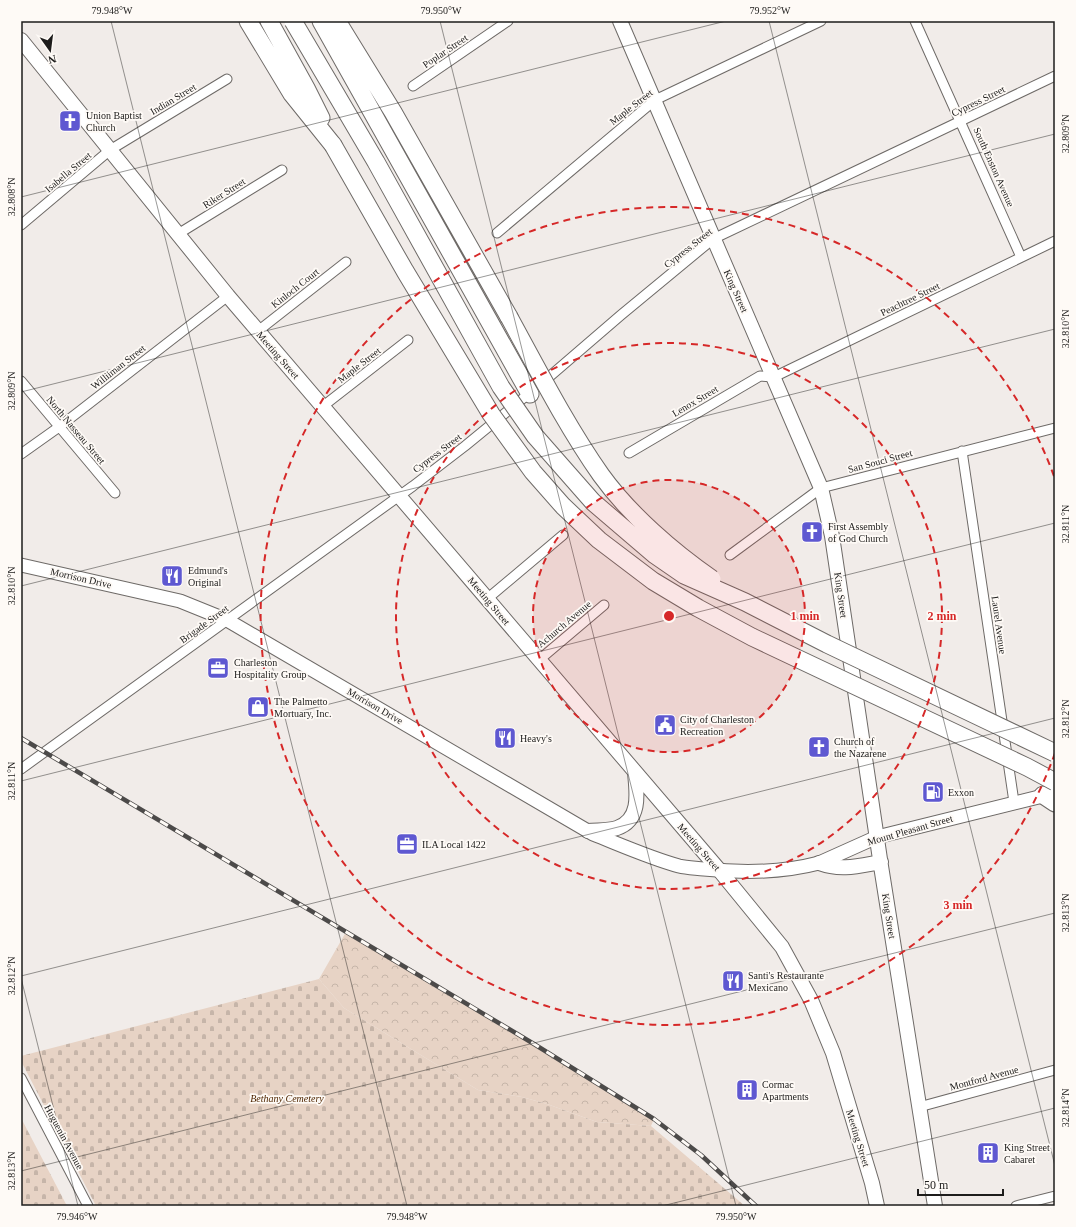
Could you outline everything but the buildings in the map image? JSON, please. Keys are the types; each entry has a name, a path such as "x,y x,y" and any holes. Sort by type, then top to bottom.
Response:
{"highway":[{"path":"248,21 292,94 334,145"},
{"path":"269,21 306,88 334,145 405,271 491,414 533,472 563,506 599,540 653,581 698,608 752,637 1055,782"},
{"path":"293,21 376,162 501,387 535,436 593,502 655,555 684,575 745,602 827,644 1055,753"},
{"path":"321,21 530,394"},
{"path":"337,21 393,112 557,406 602,476 623,501 650,528 691,564 745,602"}],"main road":[{"name":"King Street","path":"620,21 821,488 832,536 877,837 935,1206"},
{"name":"Meeting Street","path":"21,40 228,296 720,871 782,947 811,1000 833,1054 872,1183 877,1206"},
{"name":"Morrison Drive","path":"21,565 180,601 228,620 588,831 680,867 720,871"},
{"path":"588,831 618,828 629,820 635,809 637,801 635,773"},
{"name":"Mount Pleasant Street","path":"720,871 752,873 819,863 877,837 1014,802 1051,797"},
{"path":"819,863 828,866 846,868 881,862"}],"street":[{"name":"Poplar Street","path":"414,86 508,21"},
{"name":"Maple Street","path":"496,232 655,100 821,21"},
{"name":"South Enston Avenue","path":"915,21 962,122 1021,257"},
{"name":"Cypress Street","path":"399,496 530,394 621,315 713,240 962,122 1055,76"},
{"name":"Indian Street","path":"110,150 227,79"},
{"name":"Isabella Street","path":"21,225 110,150"},
{"name":"Riker Street","path":"178,234 282,170"},
{"name":"Peachtree Street","path":"774,377 1055,241"},
{"name":"Kinloch Court","path":"258,331 346,262"},
{"name":"Williiman Street","path":"21,454 59,427 228,296"},
{"name":"Maple Street","path":"322,407 408,340"},
{"name":"Lenox Street","path":"629,453 760,376 774,377"},
{"name":"North Nasseau Street","path":"21,381 115,492"},
{"name":"San Souci Street","path":"730,555 821,488 1055,428"},
{"name":"Laurel Avenue","path":"962,451 1014,802"},
{"name":"Brigade Street","path":"21,769 399,496"},
{"path":"487,599 563,535"},
{"name":"Achurch Avenue","path":"539,660 604,605"},
{"name":"Montford Avenue","path":"919,1107 1055,1070"},
{"name":"Huguenin Avenue","path":"21,1078 88,1206"},
{"path":"1016,1206 1055,1196"}],"green space":[{"path":"346,932 534,1044 654,1119 651,1126 597,1122 547,1104 522,1097 478,1090 344,1008 319,979"},
{"name":"Bethany Cemetery","path":"319,979 344,1008 478,1090 522,1097 547,1104 597,1122 651,1126 745,1206 96,1206 21,1061 21,1056"},
{"path":"21,1118 67,1206 21,1206"}],"railway":[{"path":"21,738 534,1044 654,1119 701,1155 756,1206"}],"place":[{"name":"Union Baptist Church","path":"70,121"},
{"name":"First Assembly of God Church","path":"812,532"},
{"name":"Edmund's Original","path":"172,576"},
{"name":"Charleston Hospitality Group","path":"218,668"},
{"name":"The Palmetto Mortuary, Inc.","path":"258,707"},
{"name":"City of Charleston Recreation","path":"665,725"},
{"name":"Heavy's","path":"505,738"},
{"name":"Church of the Nazarene","path":"819,747"},
{"name":"Exxon","path":"933,792"},
{"name":"ILA Local 1422","path":"407,844"},
{"name":"Santi's Restaurante Mexicano","path":"733,981"},
{"name":"Cormac Apartments","path":"747,1090"},
{"name":"King Street Cabaret","path":"988,1153"}]}
